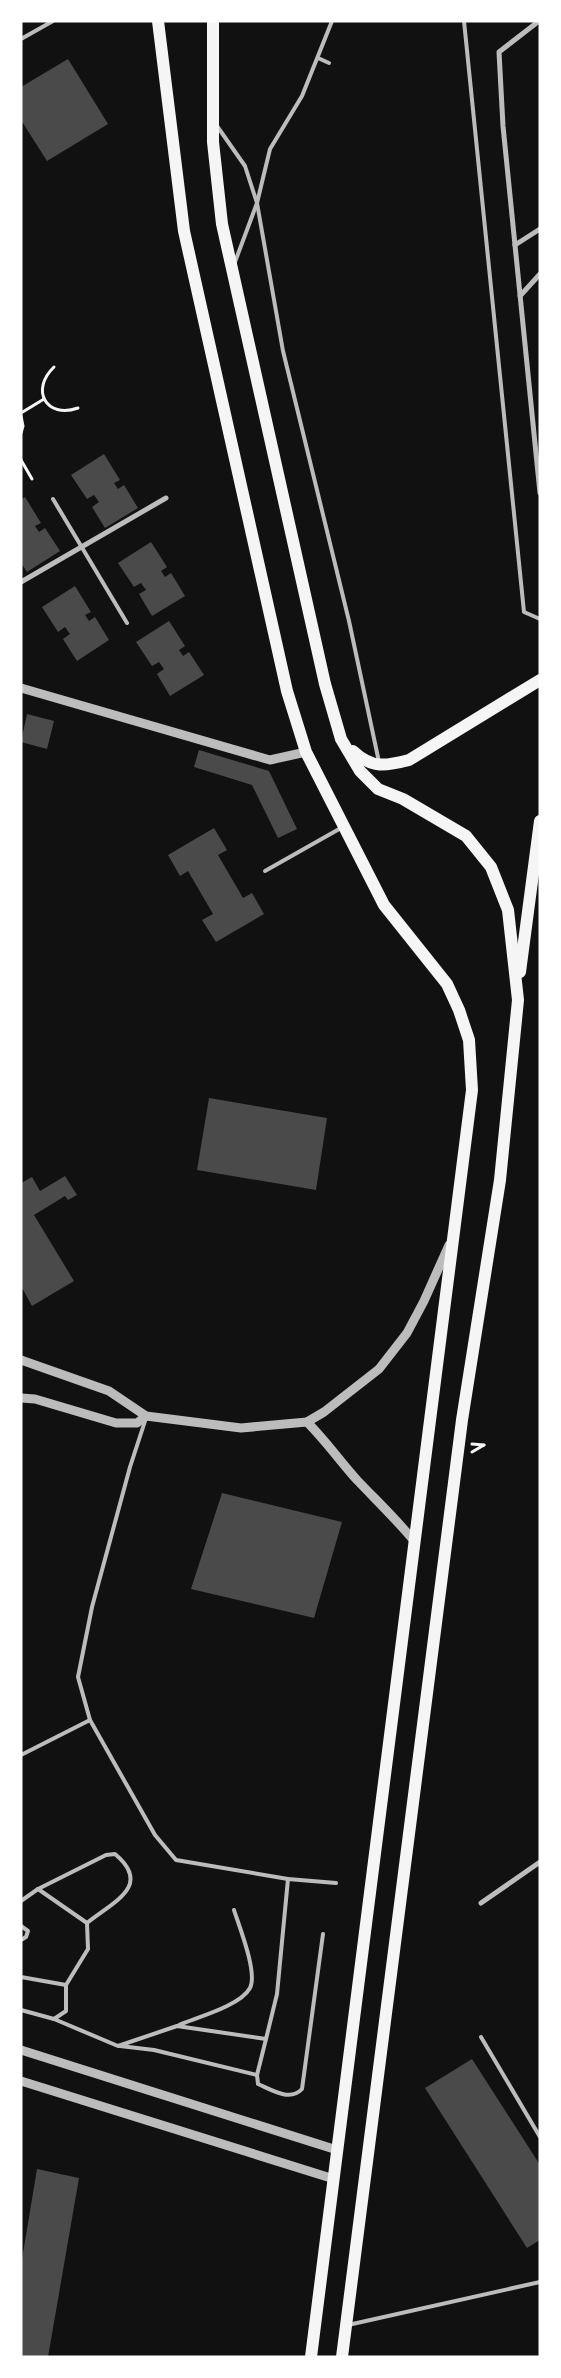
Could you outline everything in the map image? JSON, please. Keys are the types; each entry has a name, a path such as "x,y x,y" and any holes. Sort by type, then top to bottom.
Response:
{"main road":[{"path":"158,21 184,231 287,691 306,752 343,827 384,905 447,984 459,1010 469,1040 472,1090 311,2357"},
{"path":"214,21 213,142 222,224 325,684 341,739 360,772 378,789 403,799 466,836 491,867 508,910 518,1000"},
{"path":"341,739 364,761 386,766 409,760 540,680"},
{"path":"342,2357 462,1420 500,1180 518,1000 540,822"}],"street":[{"path":"539,21 499,52 503,126 540,493"},
{"path":"515,245 540,229"},
{"path":"520,296 540,274"},
{"path":"21,582 166,498"},
{"path":"21,688 270,760 306,752"},
{"path":"21,1360 109,1391 146,1416 241,1428 307,1422 324,1412 379,1369 407,1333 424,1301 454,1231"},
{"path":"21,1398 35,1399 116,1423 137,1422 146,1416"},
{"path":"307,1422 325,1440 358,1481 398,1520 415,1542"},
{"path":"480,1903 540,1862"},
{"path":"21,2050 337,2150"},
{"path":"21,2081 334,2179"}],"lane":[{"path":"21,39 53,21"},
{"path":"232,269 257,203 270,149 302,96 332,21"},
{"path":"464,21 524,612 540,619"},
{"path":"318,58 329,64"},
{"path":"213,121 245,166 257,203 283,352 349,620 380,765"},
{"path":"53,499 127,623"},
{"path":"265,872 343,827"},
{"path":"146,1416 130,1467 92,1607 78,1677 90,1720 155,1834 176,1860 288,1879 336,1883"},
{"path":"21,1755 90,1720"},
{"path":"21,1901 38,1889 106,1855 116,1854 125,1862 132,1874 131,1887 87,1923"},
{"path":"288,1879 277,1994 256,2075 258,2084 290,2096 302,2089 323,1934"},
{"path":"38,1889 87,1923"},
{"path":"118,2046 177,2026 236,2001 250,1987 252,1972 234,1910"},
{"path":"54,2019 66,2011 66,1985 88,1949 87,1923"},
{"path":"21,1926 28,1931 26,1937 21,1940"},
{"path":"21,1976 66,1985"},
{"path":"21,2010 54,2019 118,2046 154,2050 256,2075"},
{"path":"177,2026 266,2039"},
{"path":"481,2037 540,2137"},
{"path":"346,2326 540,2282"}],"path":[{"path":"54,367 45,377 42,384 44,399 49,405 62,411 78,408"},
{"path":"21,433 23,426 21,415 44,399"},
{"path":"21,460 32,479"}],"building":[{"path":"68,59 108,124 47,161 21,120 21,87"},
{"path":"104,454 120,480 114,483 118,489 124,485 138,508 105,528 92,507 99,502 94,495 87,499 71,475"},
{"path":"25,497 41,523 35,526 39,532 45,528 60,551 27,572 21,563 21,500"},
{"path":"151,542 167,567 161,571 165,577 171,573 185,596 152,616 139,594 146,590 141,583 134,587 118,563"},
{"path":"75,586 91,612 85,615 89,621 95,617 109,640 77,661 63,639 70,634 65,627 58,632 42,607"},
{"path":"169,621 185,646 179,650 183,656 189,652 204,675 170,696 157,674 164,669 159,662 152,666 136,642"},
{"path":"27,714 54,721 47,749 21,742"},
{"path":"199,750 269,771 297,829 278,838 252,785 194,767"},
{"path":"214,828 227,850 218,855 243,898 252,893 264,914 216,942 202,920 213,914 188,871 180,876 168,855"},
{"path":"209,1098 327,1118 316,1190 197,1170"},
{"path":"65,1176 77,1195 68,1200 65,1196 34,1215 74,1281 32,1306 21,1286 21,1183 32,1177 40,1191"},
{"path":"222,1493 342,1522 314,1618 191,1589"},
{"path":"472,2059 540,2165 540,2240 527,2248 425,2088"},
{"path":"37,2169 79,2178 48,2357 21,2357 21,2265"}]}
